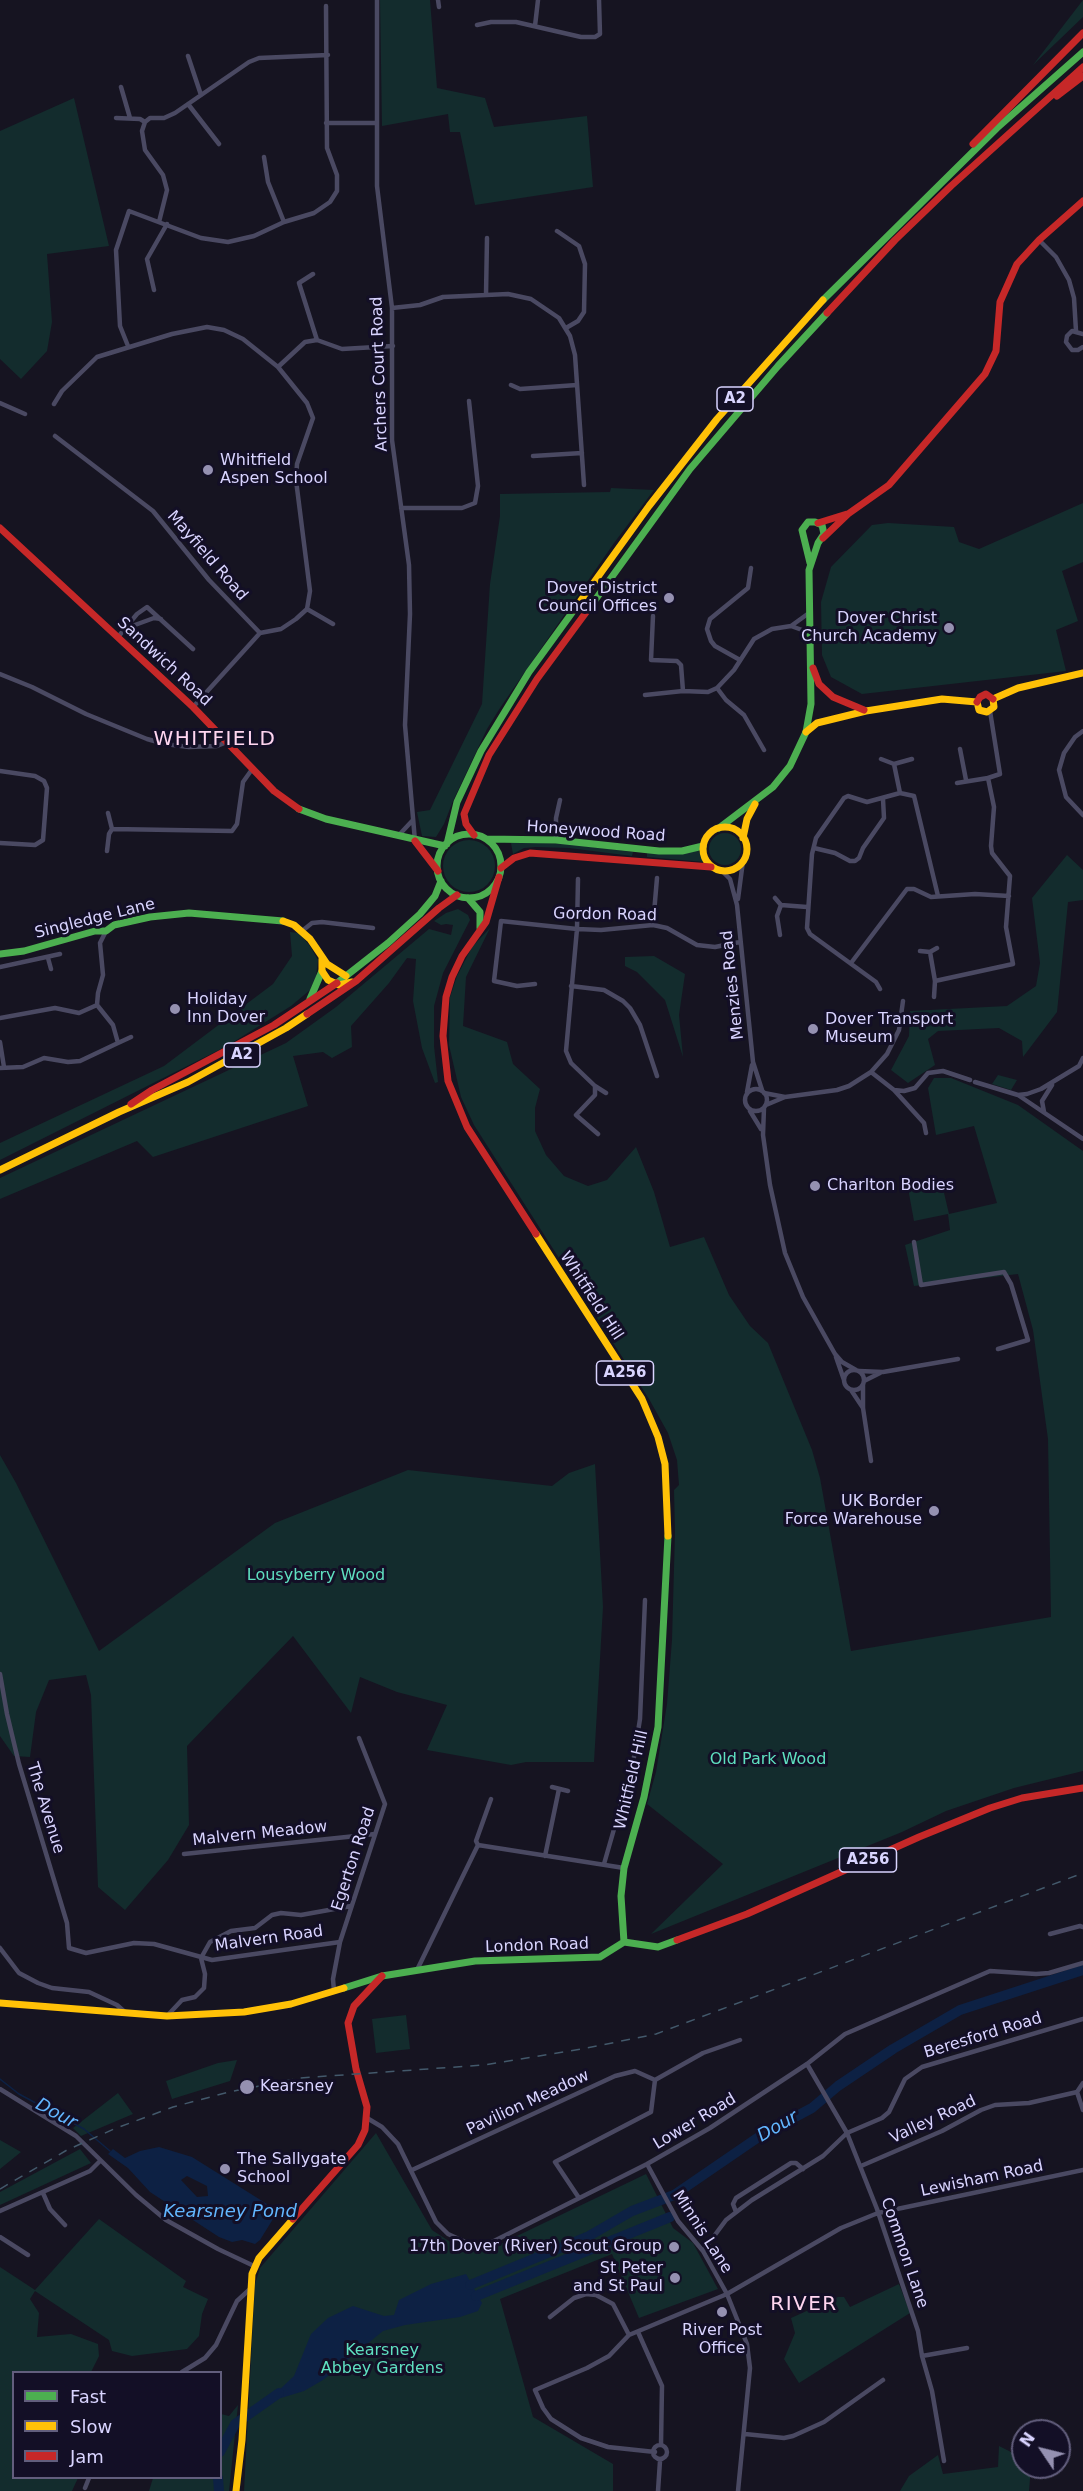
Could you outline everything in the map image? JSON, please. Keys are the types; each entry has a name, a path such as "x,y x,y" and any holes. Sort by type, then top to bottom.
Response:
{"main road":[{"path":"943,178 952,164 1083,33"},
{"name":"A2","path":"446,845 457,802 481,751 529,672 681,464 747,384 831,290 943,178 1083,52"},
{"name":"A2","path":"474,835 467,827 464,814 489,755 537,679 608,579 698,460 778,366 911,224 1083,67"},
{"path":"1005,136 1083,76"},
{"path":"806,542 821,540 848,514 889,485 985,374 996,351 1000,302 1017,264 1039,240 1083,201"},
{"path":"757,801 747,819 743,838 746,849 743,861 734,869 722,871 711,867 704,858 703,846 708,834 757,801 781,778 806,732 811,704 812,666 810,563 806,542 802,537 803,527 808,522 818,523 848,514"},
{"path":"810,563 824,528 818,523"},
{"name":"Sandwich Road","path":"0,528 193,707 279,795 301,810 326,819 415,841 446,845"},
{"path":"812,666 819,684 832,697 866,711"},
{"path":"993,699 1018,688 1083,674"},
{"path":"986,694 993,699 995,705 990,711 982,711 977,702 986,694"},
{"path":"806,732 817,723 866,711 942,699 977,702"},
{"path":"719,828 730,828 743,838"},
{"path":"415,841 438,871 441,881 449,891 457,895 468,898 487,893 499,877 501,868 498,852 487,839 474,835 459,836 446,845 439,858 438,871"},
{"name":"Honeywood Road","path":"487,839 556,840 659,851 682,851 703,846"},
{"name":"Honeywood Road","path":"501,868 514,858 530,853 711,867"},
{"name":"Whitfield Hill","path":"499,877 492,906 452,977 443,1017 448,1081 467,1127 642,1399 658,1437 666,1464 669,1526 658,1727 644,1797 624,1868 621,1896 624,1942"},
{"name":"A2","path":"119,1112 152,1090 231,1050 307,1004 335,984 388,943 426,908 435,896 441,881"},
{"name":"A2","path":"0,1170 119,1112 157,1097 238,1056 294,1023 356,981 457,895"},
{"path":"468,898 480,912 480,926 476,934"},
{"name":"Singledge Lane","path":"0,954 24,951 95,931 106,932 114,925 150,917 189,913 284,921 302,931"},
{"path":"302,931 315,946 322,959 332,969 346,976"},
{"path":"307,1004 322,971 322,959"},
{"path":"322,971 328,980 335,984 356,981"},
{"name":"A256","path":"624,1942 658,1947 757,1910 928,1833 990,1808 1022,1798 1083,1788"},
{"name":"London Road","path":"0,2003 166,2016 244,2012 291,2004 382,1976 475,1961 600,1957 624,1942"},
{"path":"236,2491 242,2440 250,2289 254,2266 258,2258 358,2145 367,2118 367,2107 356,2070 348,2023 354,2006 382,1976"}],"street":[{"name":"Archers Court Road","path":"377,0 377,186 392,308 392,440 409,565 410,614 405,725 415,841"},
{"path":"438,0 439,7"},
{"path":"535,26 538,0"},
{"path":"477,25 503,22 535,26 580,37 595,37 600,34 598,0"},
{"path":"128,346 120,326 117,245 129,211 201,238 228,242 254,236 284,222 314,213 330,202 337,191 337,175 327,148 326,6"},
{"path":"159,222 167,190 163,175 145,150 142,131 145,122 150,118 169,116 258,58 328,55"},
{"path":"188,56 201,95"},
{"path":"121,87 130,118"},
{"path":"188,104 219,144"},
{"path":"116,118 130,118 145,122"},
{"path":"326,123 377,123"},
{"path":"264,157 268,182 284,222"},
{"path":"154,290 147,259 167,224"},
{"path":"557,231 579,246 585,264 584,312 578,321 566,328"},
{"path":"486,295 487,238"},
{"path":"1039,240 1056,257 1069,280 1074,298 1076,331"},
{"path":"313,274 299,283 317,340"},
{"path":"392,308 420,305 443,297 508,294 531,299 549,310 566,328 573,345 584,485"},
{"path":"54,404 62,391 97,357 128,346 207,327 224,330 243,339 279,367 307,403 313,418 297,464 296,480 310,591 307,609 281,629 260,633 193,707"},
{"path":"1076,331 1083,334"},
{"path":"1076,331 1067,336 1067,345 1075,351 1083,347"},
{"path":"279,367 305,342 317,340 342,349 393,346"},
{"path":"511,385 520,389 577,385"},
{"path":"401,508 462,508 475,503 478,486 469,401"},
{"path":"0,403 25,414"},
{"name":"Mayfield Road","path":"55,436 153,511 209,580 260,633"},
{"path":"533,456 582,453"},
{"path":"740,660 715,646 707,629 710,619 747,588 751,568"},
{"path":"118,638 142,609 147,607 193,649"},
{"path":"307,609 333,624"},
{"path":"645,694 708,692 717,688 728,678 750,644 761,634 790,626 811,612"},
{"path":"653,616 651,660 677,661 681,665 683,691"},
{"path":"124,629 154,618 162,619"},
{"path":"790,626 802,630 811,639"},
{"path":"0,674 86,714 147,739 189,747 217,746 227,742"},
{"path":"717,688 726,700 744,715 764,750"},
{"path":"957,783 1000,774 990,711"},
{"path":"1083,731 1075,737 1064,753 1059,770 1066,797 1083,815"},
{"path":"960,748 966,780"},
{"path":"881,759 894,764 912,759"},
{"path":"894,764 900,793"},
{"path":"112,829 232,831 237,824 243,782 253,768"},
{"path":"0,771 35,776 44,781 47,788 42,840 35,845 0,843"},
{"path":"936,981 1013,964 1006,927 1010,876 992,853 994,807 988,778"},
{"path":"880,989 876,982 810,933 807,928 807,907 816,838 844,798 848,796 867,802 900,793 914,796 938,896"},
{"path":"814,848 855,861 884,818 883,799"},
{"path":"556,840 556,818 560,800"},
{"path":"107,851 109,834 112,829 108,813"},
{"path":"399,836 414,819"},
{"name":"Menzies Road","path":"737,905 743,861"},
{"name":"Menzies Road","path":"722,871 730,879 737,905 753,1062 763,1091"},
{"path":"653,925 657,878"},
{"path":"578,879 577,929 566,1051 571,1063 595,1086 606,1093"},
{"path":"851,963 903,892 912,888 926,896 1009,896"},
{"path":"992,895 992,902"},
{"path":"774,898 781,905 807,907"},
{"path":"780,935 777,916 781,905"},
{"name":"Gordon Road","path":"535,984 517,986 495,981 501,921 601,930 653,925 667,928 697,945 715,947 740,942"},
{"path":"302,931 312,923 322,922 373,928"},
{"path":"97,1005 104,975 100,943 106,932"},
{"path":"920,951 930,952 937,948"},
{"path":"930,952 936,981 934,997"},
{"path":"0,967 60,954"},
{"path":"48,958 51,969"},
{"path":"571,986 604,990 630,1008 640,1025 657,1076"},
{"path":"748,1109 758,1111 785,1097 837,1090 849,1086 871,1072 887,1054 899,1030 903,1001"},
{"path":"0,1017 55,1008 79,1013 97,1005"},
{"path":"97,1005 113,1025 118,1043"},
{"path":"888,1017 901,1019"},
{"path":"0,1042 2,1067 23,1067 44,1058 68,1062 80,1061 131,1037"},
{"path":"1018,1095 1041,1089 1081,1065 1083,1058"},
{"name":"Menzies Road","path":"747,1092 753,1062"},
{"path":"894,1090 904,1091 915,1088 928,1073 943,1071 1018,1095 1083,1139"},
{"path":"871,1072 894,1090 924,1123 926,1133"},
{"path":"1045,1113 1042,1101 1047,1090 1055,1081"},
{"path":"595,1086 595,1095 576,1115 598,1134"},
{"path":"763,1135 755,1116 744,1102 747,1092 753,1089 785,1097"},
{"path":"763,1091 767,1099 763,1135 773,1204 785,1253 803,1297 835,1354 845,1384 863,1408"},
{"path":"914,1242 921,1285 1004,1272 1011,1284 1028,1340 998,1349"},
{"path":"835,1354 842,1362 863,1375 863,1408 871,1461"},
{"path":"845,1384 845,1375 857,1370 883,1371 958,1359"},
{"path":"850,1389 859,1389 883,1371"},
{"name":"Whitfield Hill","path":"604,1864 633,1763 639,1719 645,1600"},
{"name":"The Avenue","path":"0,1674 17,1757 67,1923 69,1948"},
{"name":"Egerton Road","path":"334,1991 333,1979 340,1942 385,1804 359,1738"},
{"path":"552,1787 568,1791"},
{"path":"545,1856 559,1789"},
{"path":"417,1970 478,1845 476,1841 491,1799"},
{"name":"Malvern Meadow","path":"183,1854 375,1834"},
{"path":"478,1845 624,1868"},
{"path":"166,2016 182,2000 195,1997 204,1988 205,1974 201,1958 210,1942 231,1931 255,1928 272,1915 281,1913 301,1915 351,1906"},
{"path":"1050,1934 1080,1926 1083,1928"},
{"name":"Malvern Road","path":"69,1948 86,1953 134,1943 154,1944 212,1960 340,1942"},
{"path":"0,1948 19,1973 52,1988 78,1990 101,1996 128,2014"},
{"name":"Lower Road","path":"367,2118 382,2127 398,2144 436,2222 448,2234 472,2245 492,2242 647,2164 710,2128 807,2064 846,2034 990,1971 1036,1974 1083,1963"},
{"name":"Beresford Road","path":"847,2133 882,2118 889,2112 905,2079 922,2067 1083,2019"},
{"path":"579,2198 555,2162 651,2112 655,2080 703,2053 740,2040"},
{"name":"Common Lane","path":"807,2064 847,2133 878,2212 910,2305 932,2391 944,2461"},
{"name":"Pavilion Meadow","path":"412,2170 615,2076 635,2071 655,2080"},
{"path":"1083,2083 1077,2092 1083,2110"},
{"path":"0,2089 76,2136 150,2208 166,2220 254,2266"},
{"name":"Valley Road","path":"861,2166 942,2131 994,2105 1029,2103 1077,2092"},
{"path":"703,2251 726,2220 823,2156 847,2133"},
{"path":"0,2211 90,2171 100,2161"},
{"path":"736,2212 733,2204 736,2198 791,2163 796,2163 802,2169"},
{"name":"Minnis Lane","path":"647,2164 678,2221 703,2251 727,2294 747,2344 750,2356 745,2434 738,2491"},
{"name":"Lewisham Road","path":"629,2336 727,2294 841,2228 878,2212 1083,2170"},
{"path":"43,2193 50,2209 65,2225"},
{"path":"0,2237 28,2255"},
{"path":"185,2371 205,2358 216,2345 237,2301 250,2289"},
{"path":"550,2318 574,2298 596,2295 613,2304 629,2336 609,2356 535,2390 550,2419 581,2438 608,2447 655,2452"},
{"path":"638,2332 662,2386 661,2444"},
{"path":"922,2356 967,2348"},
{"path":"745,2434 784,2438 793,2436 824,2422 883,2380"},
{"path":"660,2461 656,2459 655,2452 656,2447 661,2444"},
{"path":"658,2491 660,2461 665,2457 666,2452 666,2448 661,2444"},
{"path":"85,2488 89,2479"}],"green space":[{"path":"380,0 430,0 437,88 485,98 494,127 587,116 593,187 475,205 460,132 450,132 448,114 382,126"},
{"path":"1083,0 1083,17 1033,65"},
{"path":"74,98 109,246 47,254 52,322 47,351 21,379 0,359 0,131"},
{"path":"611,488 654,490 614,543 500,708 487,729 436,837 422,836 417,812 430,810 482,704 490,584 500,516 500,494 610,492"},
{"name":"Dover Christ Church Academy","path":"1083,503 1083,562 1062,571 1078,621 1056,630 1066,671 862,694 831,677 822,655 821,602 831,567 872,525 888,523 954,527 959,542 979,549"},
{"path":"725,833 736,838 741,849 736,860 725,865 714,860 709,849 714,838"},
{"path":"469,840 479,842 487,848 493,856 495,866 493,876 487,884 479,890 469,892 459,890 451,884 445,876 443,866 445,856 451,848 459,842"},
{"path":"511,843 569,844 633,852 632,856 569,848 536,847 524,848 513,854"},
{"path":"701,849 705,862 647,857 647,853 688,853"},
{"path":"1067,855 1083,870 1083,900 1068,902 1057,1012 1023,1057 1022,1041 999,1028 938,1031 928,1039 935,1065 908,1083 891,1070 909,1036 910,1011 1007,1006 1036,986 1040,963 1032,898"},
{"path":"458,909 468,915 470,920 443,973 434,1006 434,1046 438,1082 435,1083 422,1048 413,1001 416,959 407,958 389,983 351,1026 352,1047 332,1058 323,1052 293,1056 308,1106 153,1157 137,1141 0,1199 0,1178 286,1043 336,1007 429,929 451,935 453,925 441,925 434,921"},
{"name":"Old Park Wood","path":"490,928 466,977 463,1026 507,1042 513,1064 540,1089 535,1108 535,1131 546,1155 564,1176 588,1186 607,1180 636,1147 654,1192 670,1247 704,1237 729,1295 750,1326 768,1343 812,1450 820,1478 851,1651 1051,1617 1048,1439 1033,1330 1018,1274 914,1286 905,1245 950,1230 948,1214 914,1221 908,1188 941,1180 949,1214 997,1203 974,1126 936,1135 928,1088 934,1078 951,1078 1018,1105 1083,1151 1083,1771 1014,1788 946,1811 902,1832 651,1934 723,1864 647,1804 656,1772 667,1704 672,1640 674,1490 679,1485 677,1460 668,1433 649,1399 474,1125 461,1097 449,1045 450,997 457,976 472,947"},
{"path":"290,932 299,933 318,960 316,977 310,990 291,1006 227,1046 0,1160 0,1143 164,1066 273,984 292,956"},
{"path":"654,956 685,974 679,1015 683,1057 665,1000 637,972 625,966 625,957"},
{"path":"998,1075 1017,1080 1011,1090 992,1084"},
{"name":"Lousyberry Wood","path":"0,1455 99,1651 275,1523 408,1470 552,1486 569,1473 595,1464 603,1607 594,1762 526,1762 511,1765 427,1750 447,1705 397,1692 360,1677 351,1713 293,1636 187,1746 189,1825 168,1860 125,1910 98,1887 91,1695 86,1675 49,1680 36,1712 30,1757 14,1756 0,1736"},
{"path":"406,2015 410,2049 376,2053 372,2019"},
{"path":"237,2060 230,2081 172,2099 166,2081 218,2063"},
{"path":"118,2093 133,2114 81,2136 73,2128"},
{"name":"Kearsney Abbey Gardens","path":"376,2133 432,2230 461,2249 494,2247 646,2174 673,2228 693,2243 718,2289 639,2318 612,2254 500,2299 533,2417 613,2464 613,2491 244,2491 255,2284 260,2268"},
{"path":"0,2140 21,2152 0,2169"},
{"path":"80,2149 91,2163 0,2205 0,2192"},
{"path":"99,2219 186,2281 183,2287 208,2299 202,2314 199,2336 187,2349 132,2356 112,2351 109,2340 35,2291 30,2299 39,2313 37,2337 71,2334 98,2344 99,2356 92,2371 12,2371 12,2479 78,2479 72,2491 0,2491 0,2267 35,2290"},
{"path":"899,2284 910,2313 799,2383 784,2359 795,2333 791,2318 838,2297 844,2297 850,2307"},
{"path":"238,2405 229,2491 149,2491 153,2479 222,2479 222,2414 229,2416"},
{"path":"999,2446 1011,2452 1011,2479 1030,2479 1029,2491 900,2491 909,2476 938,2455 943,2474 998,2467"}],"water":[{"name":"Kearsney Pond","path":"159,2147 192,2157 267,2204 273,2219 260,2240 255,2244 242,2240 232,2242 219,2237 150,2192 128,2168 108,2154 113,2149 125,2158 140,2151","holes":["187,2176 207,2186 208,2196 197,2197 181,2180"]},
{"path":"466,2274 482,2303 478,2311 460,2317 405,2325 383,2331 323,2380 304,2391 281,2398 278,2391 294,2376 311,2334 328,2318 353,2306 384,2316 394,2315 399,2300 431,2284"}],"waterway":[{"name":"Dour","path":"470,2285 589,2236 632,2211 674,2195 763,2134 812,2108 838,2086 893,2049 960,2010 1083,1970"},
{"name":"Dour","path":"0,2079 19,2094 84,2129 110,2151"},
{"name":"Dour","path":"476,2296 670,2217"},
{"path":"222,2448 235,2424 279,2393"},
{"path":"218,2479 219,2491"}],"railway":[{"path":"0,2189 67,2150 114,2129 173,2107 229,2092 300,2078 484,2065 656,2034 1083,1873"}],"traffic: fast":[{"path":"823,300 997,128 1083,52"},
{"path":"590,607 690,469 778,366 827,313"},
{"path":"719,828 773,787 790,766 806,732 811,704 809,570 818,543 824,534 822,525 815,522 808,522 802,530 810,563"},
{"path":"447,844 457,802 481,751 529,672 574,610"},
{"path":"299,809 326,819 445,846"},
{"path":"469,834 487,840 495,848 501,866 495,884 487,892 469,898 451,892 443,884 437,866 443,848 451,840 469,834"},
{"path":"487,839 556,840 659,851 682,851 703,846"},
{"path":"337,983 388,943 420,914 435,896 441,881"},
{"path":"468,898 480,912 480,928"},
{"path":"0,954 24,951 95,931 106,931 114,925 150,917 189,913 283,921"},
{"path":"310,999 322,971"},
{"path":"668,1536 658,1727 644,1797 624,1868 621,1896 624,1942 658,1947 677,1940"},
{"path":"344,1988 382,1976 475,1961 600,1957 624,1942"}],"traffic: slow":[{"path":"574,610 649,506 717,419 823,300"},
{"path":"993,699 1018,688 1083,673"},
{"path":"806,732 817,723 866,711 942,699 977,702"},
{"path":"977,702 979,710 987,712 994,707 993,699"},
{"path":"743,838 747,819 755,804"},
{"path":"725,827 740,834 747,849 740,864 725,871 710,864 703,849 710,834 725,827"},
{"path":"283,921 294,925 310,939 327,964 346,976"},
{"path":"322,959 322,971 328,980 339,985 352,982"},
{"path":"0,1170 119,1112 188,1082 307,1014"},
{"path":"536,1234 642,1399 658,1437 665,1464 668,1536"},
{"path":"0,2003 167,2016 244,2012 291,2004 344,1988"},
{"path":"236,2491 242,2440 252,2274 259,2258 293,2219"}],"traffic: jam":[{"path":"973,144 1083,33"},
{"path":"827,313 895,240 951,186 1083,67"},
{"path":"1057,96 1083,76"},
{"path":"823,538 848,514 889,485 985,374 996,351 1000,302 1017,264 1039,240 1083,201"},
{"path":"818,523 847,514"},
{"path":"0,528 193,707 274,791 299,809"},
{"path":"474,835 466,824 464,814 489,755 537,679 590,607"},
{"path":"813,668 819,684 833,697 864,710"},
{"path":"977,702 986,694 993,699"},
{"path":"415,841 438,871"},
{"path":"501,868 514,858 530,853 711,867"},
{"path":"499,877 486,922 462,956 452,977 446,997 443,1036 448,1081 467,1127 536,1234"},
{"path":"307,1014 356,981 457,895"},
{"path":"131,1104 152,1090 274,1025 337,983"},
{"path":"677,1940 747,1914 919,1837 990,1808 1022,1798 1083,1788"},
{"path":"293,2219 358,2145 365,2130 367,2107 356,2069 348,2023 354,2006 382,1976"}],"place":[{"name":"Whitfield Aspen School","path":"208,470"},
{"name":"Dover District Council Offices","path":"669,598"},
{"name":"Dover Christ Church Academy","path":"949,628"},
{"name":"Holiday Inn Dover","path":"175,1009"},
{"name":"Dover Transport Museum","path":"813,1029"},
{"name":"Charlton Bodies","path":"815,1186"},
{"name":"UK Border Force Warehouse","path":"934,1511"},
{"name":"Kearsney","path":"247,2087"},
{"name":"The Sallygate School","path":"225,2169"},
{"name":"17th Dover (River) Scout Group","path":"674,2247"},
{"name":"St Peter and St Paul","path":"675,2278"},
{"name":"River Post Office","path":"722,2312"}],"district":[{"name":"WHITFIELD","path":"215,740"},
{"name":"RIVER","path":"804,2305"}]}
